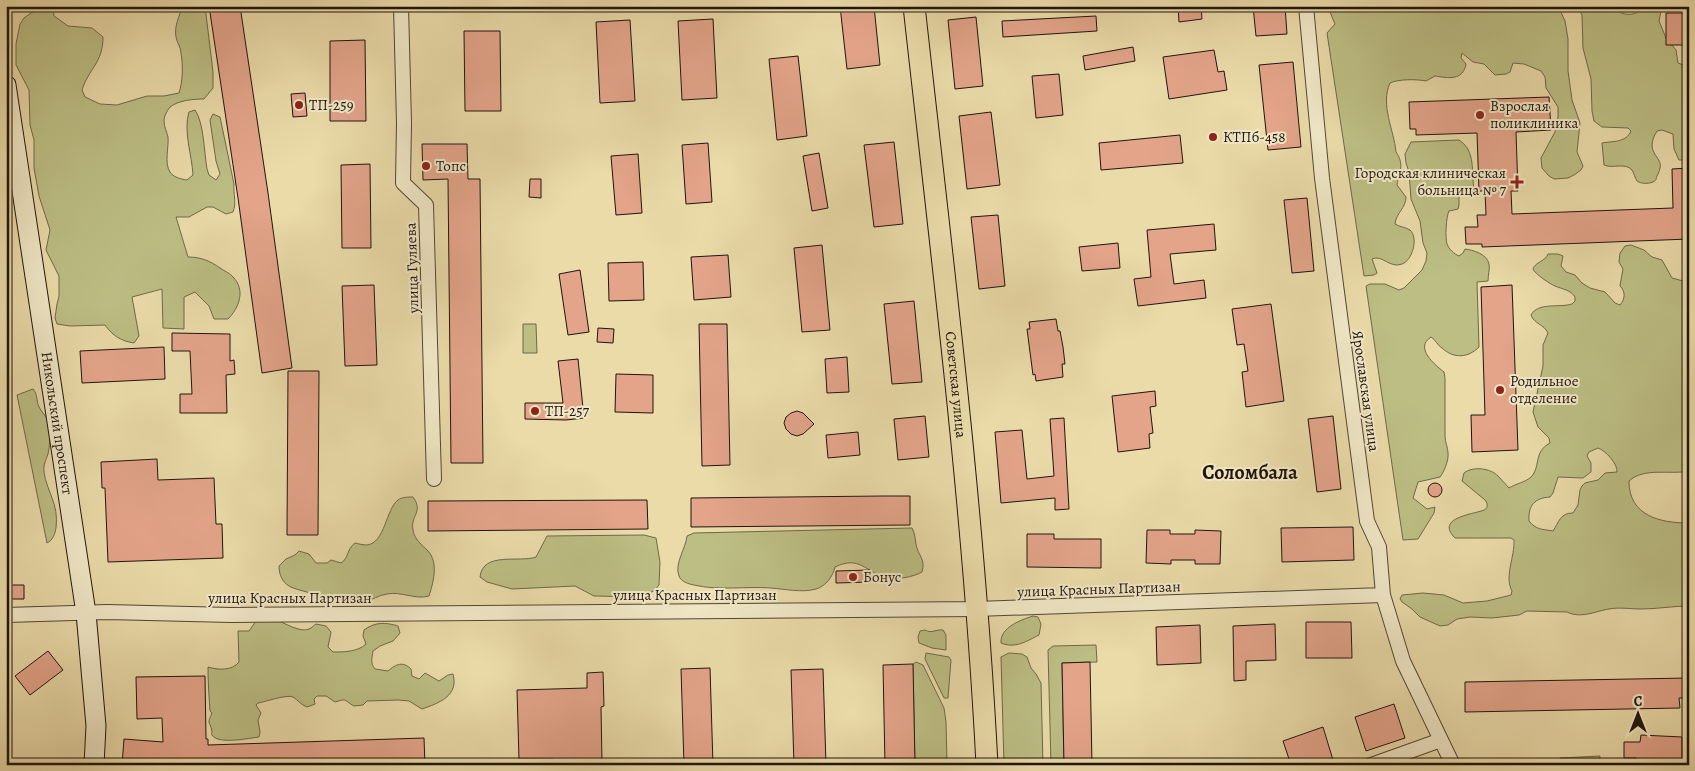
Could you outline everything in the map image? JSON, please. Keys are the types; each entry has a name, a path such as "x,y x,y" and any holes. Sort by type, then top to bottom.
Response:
{"main road":[{"name":"Советская улица","path":"914,6 963,453 981,653 987,765"},
{"name":"Никольский проспект","path":"6,85 86,613 96,726 94,765"}],"street":[{"name":"улица Гуляева","path":"401,6 404,123 403,183 426,205 434,479"},
{"name":"Ярославская улица","path":"1306,6 1322,178 1367,520 1379,547 1383,594 1403,661 1453,765"},
{"name":"улица Красных Партизан","path":"6,615 86,613 231,615 976,609 1383,594"},
{"path":"1371,765 1440,740"}],"green space":[{"path":"48,6 53,6 54,16 68,26 92,28 103,37 101,53 82,90 85,97 100,104 117,105 147,96 164,96 179,93 182,68 181,51 176,33 177,22 183,6 205,6 213,72 213,88 204,99 182,101 170,107 165,115 164,123 168,137 168,168 171,174 187,180 193,175 187,135 187,119 189,112 195,110 202,130 207,169 209,175 216,180 220,174 216,161 210,120 213,114 220,117 234,184 235,205 233,212 226,214 213,207 207,207 189,217 176,217 188,257 213,263 230,274 237,282 240,299 228,319 214,319 209,306 195,292 184,297 184,329 163,328 162,289 132,297 139,336 134,343 118,337 105,325 70,326 57,324 55,318 59,296 59,276 46,250 50,230 39,196 34,168 34,140 30,125 29,90 16,65 16,44 20,24 31,13"},
{"path":"1331,6 1612,6 1618,12 1632,14 1640,10 1642,6 1662,6 1659,21 1666,38 1676,50 1678,63 1689,67 1689,160 1679,160 1674,149 1673,134 1662,130 1657,131 1652,142 1653,151 1660,163 1656,180 1653,182 1641,183 1637,181 1632,170 1626,166 1604,165 1602,143 1622,140 1631,131 1628,128 1602,127 1594,121 1591,79 1583,48 1582,15 1575,8 1564,7 1560,10 1565,21 1568,39 1568,71 1572,100 1580,123 1577,152 1583,166 1581,170 1568,178 1554,179 1542,168 1541,158 1555,132 1558,107 1546,88 1545,77 1541,71 1524,64 1513,63 1510,72 1495,75 1484,64 1473,62 1462,53 1461,58 1466,64 1462,73 1458,76 1450,78 1435,76 1426,81 1408,80 1390,83 1386,100 1388,118 1396,152 1401,164 1397,185 1406,197 1406,201 1395,224 1410,230 1413,234 1414,243 1409,259 1406,262 1394,265 1379,258 1372,259 1377,273 1364,276 1327,33 1335,24 1330,12"},
{"path":"1459,140 1467,148 1471,157 1473,187 1471,193 1463,192 1459,194 1458,209 1449,211 1446,241 1450,249 1457,255 1459,256 1463,253 1465,249 1472,250 1483,255 1489,264 1488,281 1477,282 1479,347 1475,351 1461,356 1447,352 1431,337 1426,341 1425,351 1444,372 1445,441 1448,456 1446,466 1440,477 1418,482 1413,498 1427,509 1435,507 1434,513 1418,539 1403,540 1366,286 1370,284 1385,284 1399,290 1404,288 1422,270 1426,261 1427,253 1423,243 1420,221 1411,199 1409,172 1406,163 1405,154 1411,142"},
{"path":"1631,245 1644,250 1652,257 1662,260 1672,278 1689,281 1689,471 1642,474 1629,481 1630,493 1640,510 1657,519 1689,523 1689,606 1647,609 1613,608 1583,615 1567,612 1527,611 1519,615 1457,619 1448,625 1440,626 1420,617 1402,602 1400,599 1402,595 1423,593 1444,595 1463,603 1487,601 1511,595 1509,573 1514,540 1511,538 1455,538 1450,531 1450,525 1459,518 1484,510 1487,507 1485,500 1462,481 1464,473 1472,469 1491,471 1509,488 1531,477 1536,469 1541,451 1550,443 1549,438 1538,427 1533,412 1543,366 1543,345 1548,333 1531,315 1539,308 1572,304 1575,301 1575,297 1569,291 1543,279 1534,271 1534,266 1545,259 1548,254 1563,256 1561,266 1566,272 1575,275 1590,288 1605,292 1615,303 1620,305 1624,296 1620,286 1623,269 1619,262 1620,253 1625,246","holes":["1598,448 1613,461 1617,472 1605,473 1598,480 1585,483 1580,490 1578,505 1573,513 1563,516 1553,531 1534,526 1529,521 1531,507 1534,503 1540,499 1550,497 1558,477 1583,478 1591,472 1591,463 1587,456 1589,452"]},
{"path":"523,324 536,324 537,353 523,353"},
{"path":"33,389 36,393 39,407 49,423 50,432 49,450 44,469 56,512 56,528 51,540 47,543 17,395"},
{"path":"413,497 417,507 413,521 414,533 431,556 434,567 429,596 418,597 392,593 381,595 365,602 359,602 303,591 289,586 283,580 280,575 279,566 299,551 309,554 316,563 327,563 331,560 341,563 355,543 367,545 373,543 382,532 394,504 401,498"},
{"path":"912,528 923,568 922,572 905,578 887,578 851,563 835,567 833,574 820,588 799,591 703,587 683,581 678,571 679,561 687,536 694,533"},
{"path":"644,535 656,538 660,562 659,585 655,590 643,597 594,596 575,586 512,589 487,582 480,577 483,569 495,561 536,557 547,536"},
{"path":"1033,616 1038,617 1041,624 1039,635 1016,645 1001,643 1002,637 1008,628 1017,622"},
{"path":"277,620 302,630 309,629 316,624 326,626 331,632 328,647 333,652 350,651 363,647 366,644 363,636 364,630 372,625 384,623 398,626 400,633 393,641 373,651 373,667 388,671 402,664 411,669 412,676 419,679 425,673 439,681 453,674 453,688 446,698 422,709 409,701 367,701 363,705 354,706 344,700 335,702 326,696 317,696 314,699 315,704 307,707 293,697 281,697 256,705 261,713 258,720 259,737 227,740 215,738 212,735 209,722 212,713 210,711 208,667 225,669 236,665 239,662 238,631 249,631 256,621"},
{"path":"943,630 946,635 946,650 932,648 919,643 920,631 930,632"},
{"path":"1096,645 1097,662 1062,663 1064,765 1051,765 1048,650 1053,646"},
{"path":"926,653 949,657 951,660 948,698 944,698 925,659"},
{"path":"1009,653 1022,654 1027,657 1031,668 1041,683 1043,765 1004,765 1001,657"},
{"path":"916,662 923,665 944,708 947,765 915,765 913,664"},
{"path":"1600,756 1600,765 1560,765 1560,758"}],"building":[{"path":"209,6 240,6 292,368 262,373"},
{"path":"840,6 874,6 880,65 847,69"},
{"path":"1178,6 1201,6 1202,19 1179,22"},
{"path":"1253,6 1285,6 1287,34 1256,36"},
{"path":"1666,13 1689,13 1689,45 1666,45"},
{"path":"1096,16 1097,31 1003,37 1002,21"},
{"path":"976,17 983,86 955,89 948,20"},
{"path":"713,19 717,98 682,100 678,21"},
{"path":"630,20 635,101 600,103 596,22"},
{"path":"464,31 500,31 501,111 465,111"},
{"path":"365,40 366,121 330,121 330,41"},
{"path":"1133,47 1135,61 1085,70 1083,56"},
{"path":"1214,50 1218,72 1224,71 1227,90 1169,99 1163,57"},
{"path":"798,56 807,136 777,140 769,59"},
{"path":"1293,62 1301,147 1268,150 1259,65"},
{"path":"1059,74 1063,115 1036,118 1032,76"},
{"name":"ТП-259","path":"305,93 307,116 293,117 291,94"},
{"path":"1549,97 1551,130 1516,132 1518,191 1511,191 1512,214 1673,208 1672,169 1689,168 1689,239 1482,247 1482,244 1466,244 1465,227 1478,227 1477,215 1486,215 1485,191 1479,191 1477,133 1416,135 1416,129 1410,129 1409,102"},
{"path":"991,112 1000,185 967,189 959,116"},
{"path":"1180,135 1183,163 1101,170 1099,143"},
{"path":"894,142 903,224 874,227 864,145"},
{"path":"708,143 712,202 686,204 682,145"},
{"path":"422,144 467,144 468,179 480,179 483,463 451,463 448,179 423,180"},
{"path":"819,153 828,208 812,211 803,156"},
{"path":"638,154 642,213 616,215 611,156"},
{"path":"370,164 371,248 342,248 341,165"},
{"path":"530,179 541,179 541,198 529,197"},
{"path":"1307,198 1314,271 1292,273 1284,200"},
{"path":"998,215 1005,286 979,289 971,217"},
{"path":"1214,224 1216,250 1170,254 1174,284 1204,280 1206,298 1138,306 1134,279 1151,277 1147,230"},
{"path":"1118,243 1120,268 1082,271 1079,247"},
{"path":"822,245 830,330 802,332 794,248"},
{"path":"728,255 731,297 694,300 691,257"},
{"path":"643,262 644,300 609,301 608,263"},
{"path":"580,270 589,332 568,335 559,274"},
{"path":"374,285 377,365 345,366 342,286"},
{"name":"Родильное отделение","path":"1512,285 1518,450 1472,452 1471,415 1485,415 1481,287"},
{"path":"914,301 922,382 892,384 884,304"},
{"path":"1271,304 1284,401 1246,407 1242,372 1248,371 1244,344 1237,345 1232,309"},
{"path":"1056,319 1063,347 1065,364 1062,364 1063,377 1036,381 1035,374 1033,375 1027,329 1030,329 1029,322"},
{"path":"699,324 727,324 730,465 702,466"},
{"path":"598,328 614,329 613,343 597,342"},
{"path":"172,333 230,334 230,361 234,360 235,374 226,375 227,413 180,413 180,394 192,394 190,351 172,351"},
{"path":"164,347 165,379 82,383 80,351"},
{"path":"847,357 849,392 827,393 825,359"},
{"path":"578,359 584,418 566,420 525,419 525,403 563,403 558,361"},
{"path":"288,371 319,371 318,535 287,535"},
{"path":"616,374 653,375 653,413 615,412"},
{"path":"1155,391 1156,406 1150,407 1153,433 1149,434 1150,448 1118,452 1112,396"},
{"path":"797,411 803,413 814,424 803,434 797,436 791,434 786,429 784,423 786,417"},
{"path":"925,416 929,457 898,460 894,419"},
{"path":"1333,416 1341,489 1317,492 1308,419"},
{"path":"1064,418 1069,509 1055,510 1055,498 1001,503 995,432 1022,430 1027,479 1054,476 1050,419"},
{"path":"858,432 860,455 828,458 826,435"},
{"path":"157,459 158,480 214,478 216,524 222,524 223,558 108,562 105,488 102,488 101,462"},
{"path":"1432,483 1438,483 1442,490 1438,497 1432,497 1428,493 1428,487"},
{"path":"910,496 910,525 691,527 691,498"},
{"path":"647,500 648,529 428,531 428,501"},
{"path":"1353,527 1354,560 1282,562 1281,528"},
{"path":"1147,530 1170,530 1170,534 1195,534 1195,530 1221,531 1220,564 1195,564 1195,560 1171,560 1171,564 1146,563"},
{"path":"1027,534 1054,534 1054,539 1101,539 1101,568 1027,567"},
{"name":"Бонус","path":"870,570 870,582 836,583 836,571"},
{"path":"6,585 24,585 24,599 6,599"},
{"path":"1306,622 1351,622 1352,658 1306,658"},
{"path":"1275,624 1276,660 1246,661 1246,680 1234,681 1233,626"},
{"path":"1200,625 1201,663 1157,665 1156,627"},
{"path":"48,651 63,670 30,695 15,676"},
{"path":"1090,662 1092,765 1064,765 1062,663"},
{"path":"913,664 915,765 885,765 883,665"},
{"path":"710,668 713,765 684,765 681,669"},
{"path":"823,669 826,765 794,765 791,670"},
{"path":"603,672 604,706 601,707 602,763 553,765 553,759 519,759 517,690 587,688 587,673"},
{"path":"205,676 206,739 208,739 208,745 424,738 425,765 122,765 124,739 163,742 162,718 137,719 136,677"},
{"path":"1689,678 1689,698 1679,698 1680,708 1465,712 1465,682"},
{"path":"1394,704 1405,738 1366,751 1355,717"},
{"path":"1323,727 1333,760 1319,765 1291,765 1283,741"},
{"path":"1641,735 1682,737 1682,761 1636,762 1636,758 1624,758 1624,742 1640,742"}],"place":[{"name":"ТП-259","path":"299,105"},
{"name":"Взрослая поликлиника","path":"1480,115"},
{"name":"КТПб-458","path":"1213,137"},
{"name":"Топс","path":"426,166"},
{"name":"Городская клиническая больница № 7","path":"1517,182"},
{"name":"Родильное отделение","path":"1500,390"},
{"name":"ТП-257","path":"535,411"},
{"name":"Бонус","path":"853,577"}],"district":[{"name":"Соломбала","path":"1250,472"}]}
